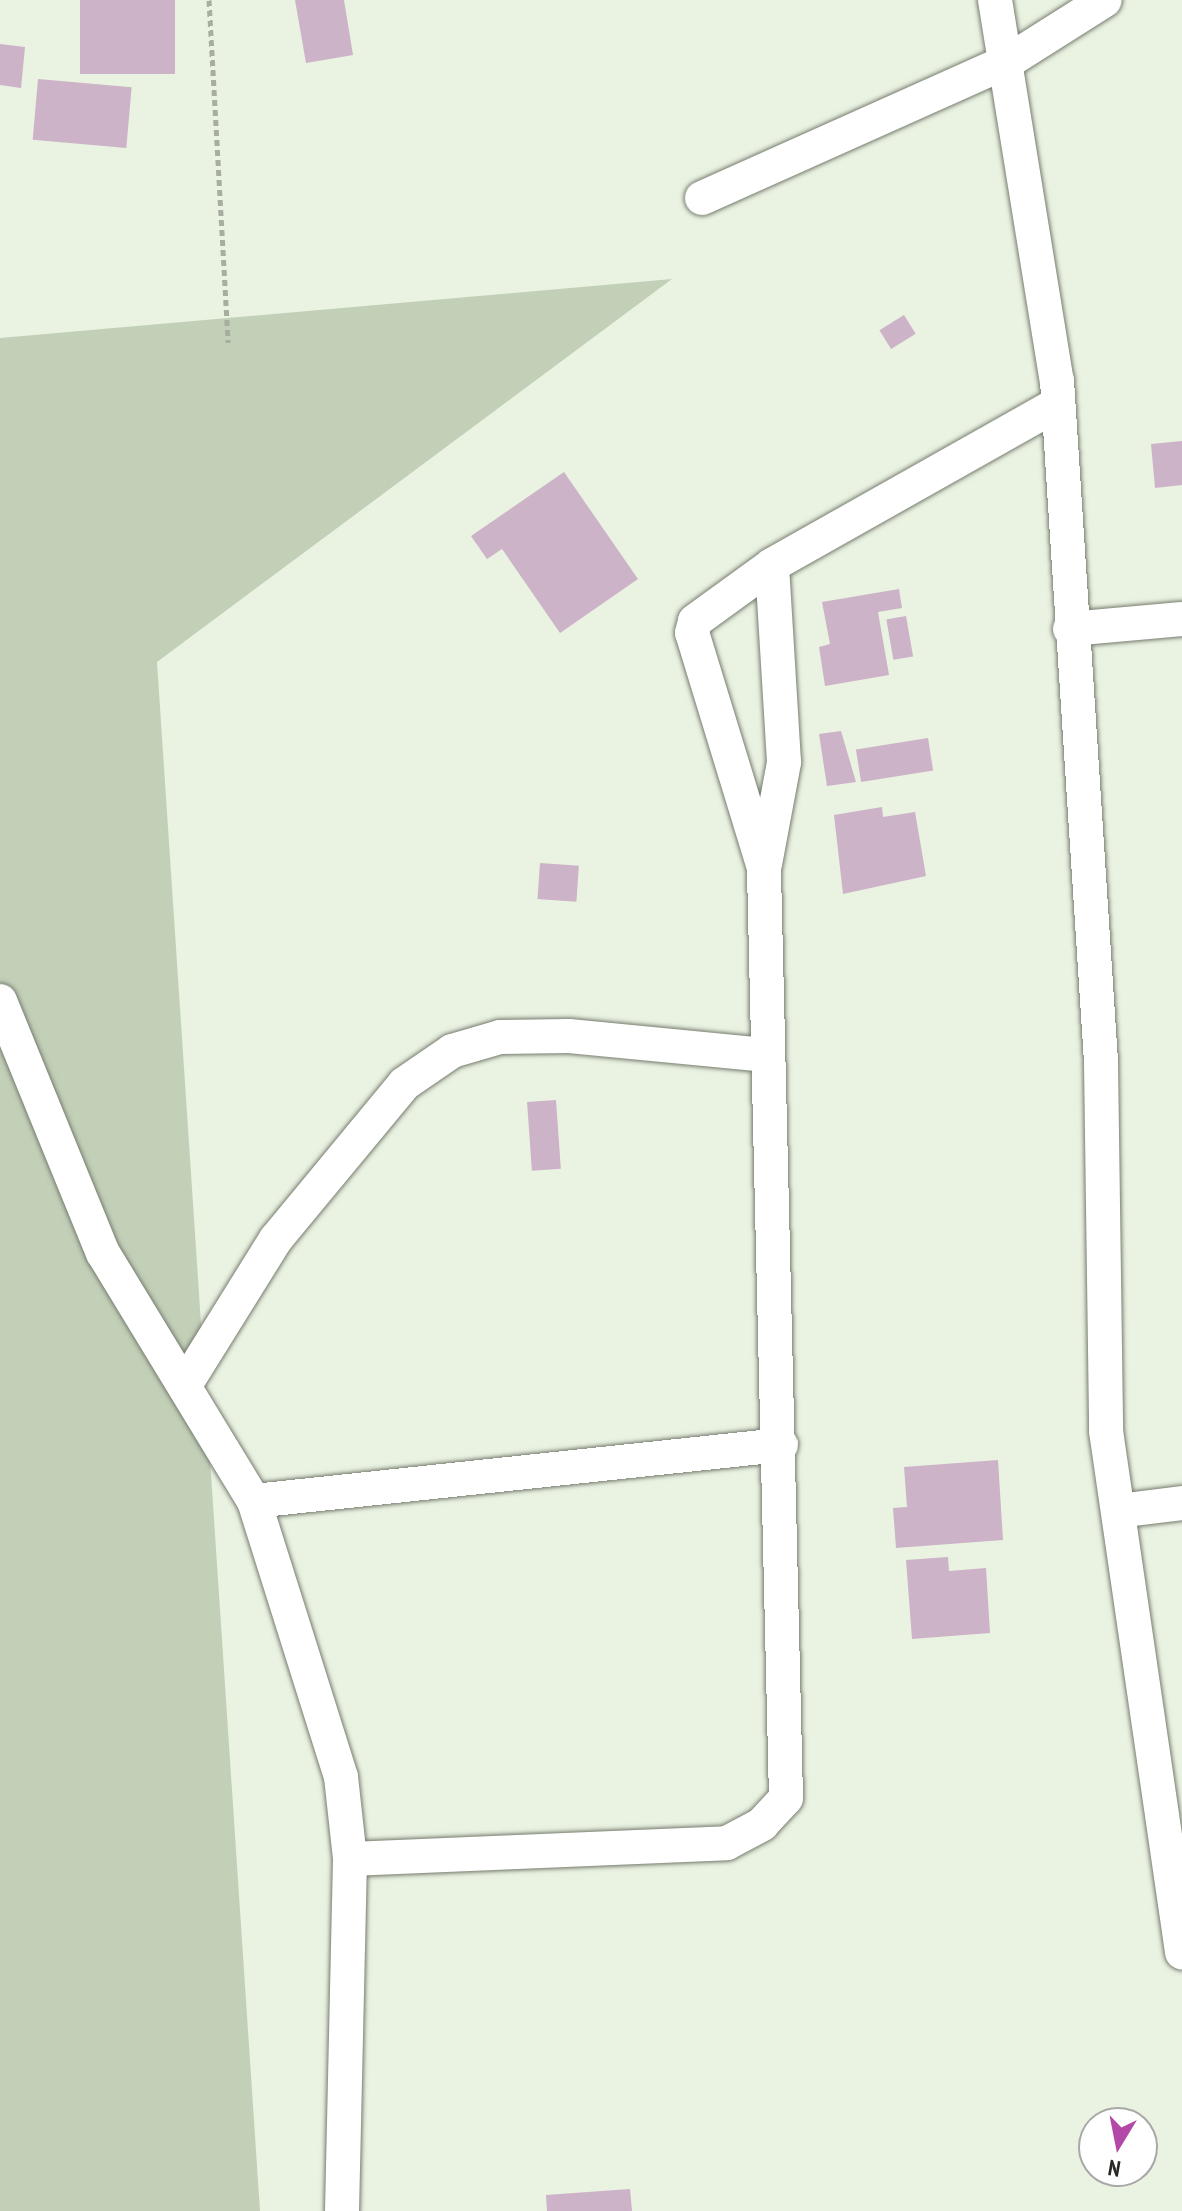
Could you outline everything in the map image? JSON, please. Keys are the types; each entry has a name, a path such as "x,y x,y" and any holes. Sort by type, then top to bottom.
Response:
{"street":[{"path":"995,0 1010,60 1058,404 1070,629 1101,1062 1106,1431 1176,1852 1182,1952"},
{"path":"702,198 1010,60 1105,0"},
{"path":"764,868 692,633 695,621 772,565 1058,404"},
{"path":"350,1859 727,1843 762,1824 786,1798 789,1760 764,868 784,762 772,565"},
{"path":"1070,629 1182,619"},
{"path":"0,1001 103,1253 254,1501 341,1777 350,1859 342,2211"},
{"path":"185,1385 276,1239 404,1084 452,1051 500,1037 569,1036 767,1055"},
{"path":"254,1501 781,1445"},
{"path":"1118,1511 1182,1503"}],"path":[{"path":"209,0 228,342"}],"green space":[{"path":"672,279 157,662 260,2211 0,2211 0,338"}],"building":[{"path":"80,0 175,0 175,74 80,74"},
{"path":"295,0 344,0 353,55 306,63"},
{"path":"0,44 25,47 21,88 0,85"},
{"path":"38,79 132,87 126,148 33,140"},
{"path":"904,315 916,334 891,349 879,330"},
{"path":"1182,441 1182,485 1155,488 1151,444"},
{"path":"564,472 638,579 560,633 502,549 487,559 471,536"},
{"path":"899,589 902,608 878,612 889,675 825,686 819,647 830,644 822,602"},
{"path":"906,616 913,656 893,660 886,619"},
{"path":"841,731 856,782 827,786 819,734"},
{"path":"928,738 933,771 861,782 856,749"},
{"path":"882,807 883,817 915,812 926,876 843,894 834,815"},
{"path":"540,863 579,866 576,902 537,899"},
{"path":"556,1100 561,1169 532,1171 527,1102"},
{"path":"998,1460 1003,1540 896,1548 893,1508 907,1507 904,1467"},
{"path":"948,1557 949,1571 986,1568 990,1633 912,1639 906,1560"},
{"path":"630,2189 632,2211 547,2211 546,2195"}]}
